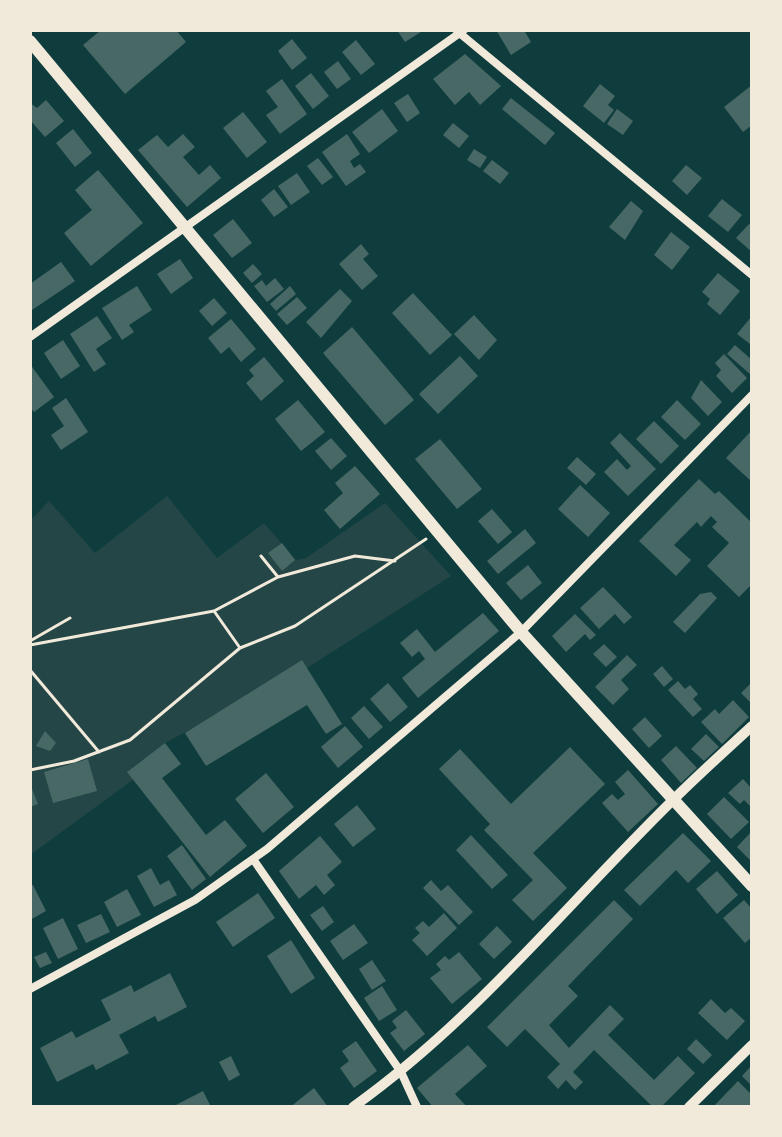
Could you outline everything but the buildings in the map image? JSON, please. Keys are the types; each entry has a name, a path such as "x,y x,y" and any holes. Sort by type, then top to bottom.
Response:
{"main road":[{"path":"30,41 521,632 671,801 752,886"}],"street":[{"path":"30,337 460,31 752,275"},
{"path":"30,989 195,900 253,859 521,632 752,395"},
{"path":"353,1107 401,1072 523,959 671,801 752,726"},
{"path":"253,859 401,1072 417,1107"},
{"path":"689,1107 752,1045"}],"path":[{"path":"30,770 99,752 130,740 240,648 295,626 427,539"},
{"path":"261,556 278,577"},
{"path":"30,643 214,611 278,577 355,556 395,561"},
{"path":"214,611 240,648"},
{"path":"30,643 70,618"},
{"path":"30,670 99,752"}],"shaded area":[{"path":"167,496 217,558 264,523 296,560 306,558 385,503 451,576 307,668 165,743 128,771 134,779 30,855 30,521 49,501 95,553"}]}
